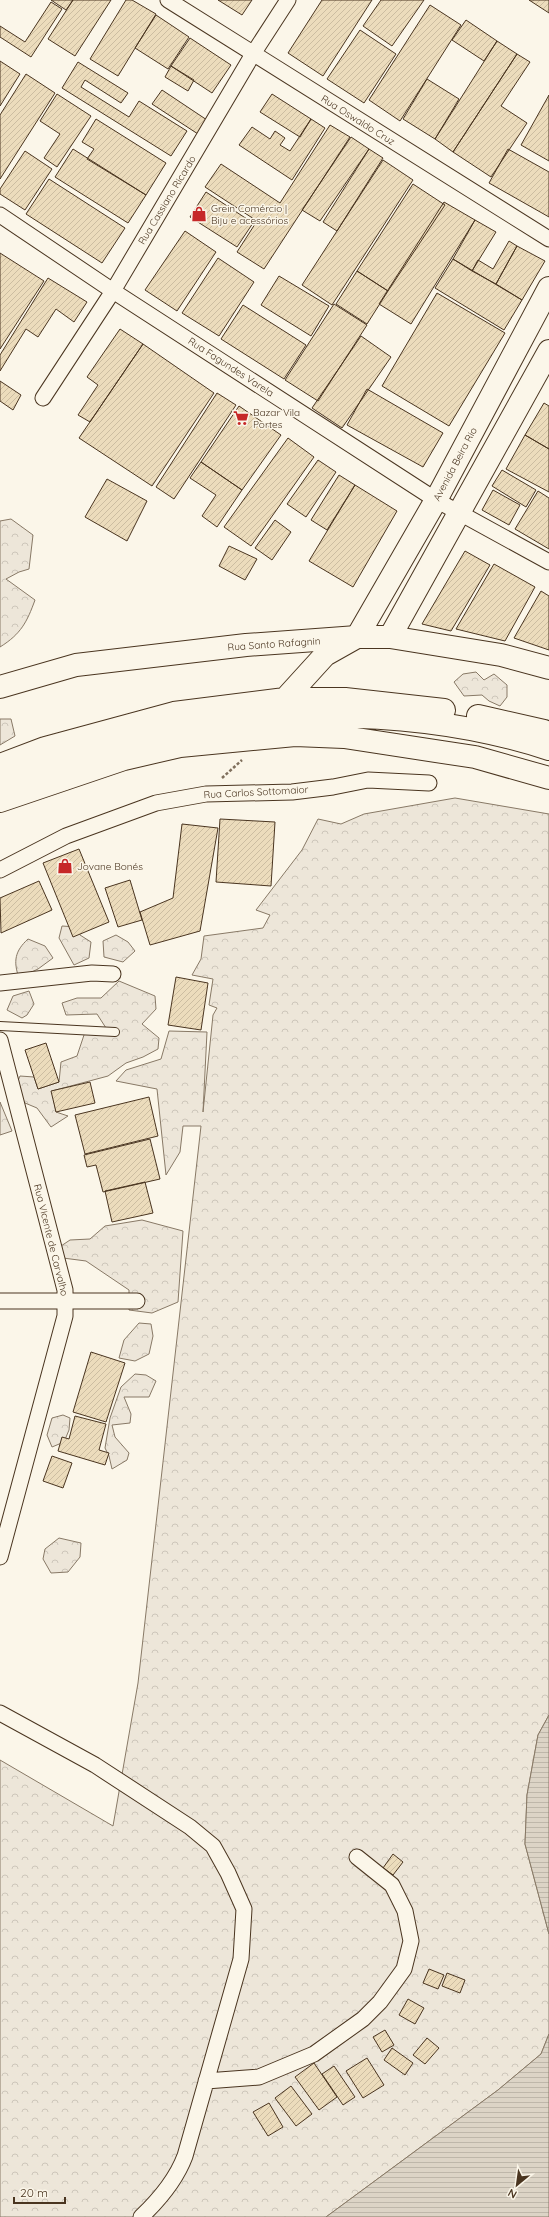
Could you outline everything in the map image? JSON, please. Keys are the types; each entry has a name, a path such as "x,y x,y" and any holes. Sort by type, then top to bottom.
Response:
{"main road":[{"name":"Avenida Beira Rio","path":"358,637 436,500 549,288"},
{"path":"390,637 549,351"},
{"path":"285,700 325,655 358,637"},
{"name":"Rua Santo Rafagnin","path":"0,687 76,665 246,645 358,637 390,637 501,655 549,668"},
{"path":"0,765 52,746 174,713 285,700 345,698 414,706 512,722 549,733"},
{"path":"0,784 121,742 174,729 237,720 283,717 342,715 411,721 472,729 527,742 549,749"},
{"path":"0,801 124,759 180,746 295,735 344,737 475,757 549,778"}],"street":[{"name":"Rua Oswaldo Cruz","path":"168,0 549,239"},
{"name":"Rua Cassiano Ricardo","path":"43,398 113,291 253,54 288,0"},
{"name":"Rua Fagundes Varela","path":"0,215 113,291 436,500 549,562"},
{"name":"Rua Carlos Sottomaior","path":"0,870 66,836 156,803 206,794 292,792 333,787 368,780 429,783"},
{"path":"0,983 92,973 113,974"},
{"name":"Rua Vicente de Carvalho","path":"0,1040 63,1282 66,1301 65,1316 0,1557"},
{"path":"0,1301 137,1301"},
{"path":"0,1713 94,1765 190,1827 213,1846 228,1873 244,1909 241,1959 186,2156 178,2174 158,2201 141,2217"},
{"path":"206,2081 259,2077 314,2054 363,2018 380,2002 404,1969 411,1940 405,1911 392,1885 357,1857"}],"lane":[{"path":"0,1026 115,1032"}],"path":[{"path":"206,794 232,768 268,738"}],"green space":[{"path":"11,519 33,535 29,569 19,572 6,579 35,600 22,627 13,637 0,647 0,521"},
{"path":"476,672 484,680 494,674 507,685 507,697 500,706 489,701 482,695 464,696 454,682 463,674"},
{"path":"0,719 11,719 15,736 0,745"},
{"path":"455,798 549,814 549,1715 538,1735 527,1795 525,1844 549,1934 549,2034 541,2054 498,2090 326,2217 0,2217 0,1760 113,1826 138,1683 201,1126 183,1126 180,1152 166,1175 157,1089 116,1081 126,1070 161,1059 169,1031 207,1032 203,1112 213,1015 217,1008 209,1005 213,979 192,975 201,959 204,936 263,928 270,915 256,910 302,850 318,819 341,824 364,814"},
{"path":"62,926 77,927 80,935 91,942 89,958 74,965 59,938"},
{"path":"116,935 128,942 135,951 123,962 104,957 103,941"},
{"path":"28,939 45,946 53,958 38,969 19,978 16,966 16,957 20,948"},
{"path":"119,981 155,996 156,1009 142,1024 159,1038 158,1049 143,1057 126,1063 108,1076 52,1091 56,1112 68,1116 51,1127 37,1108 25,1103 14,1090 20,1076 34,1077 38,1089 59,1082 61,1062 77,1056 85,1032 106,1028 97,1014 66,1015 62,1003 77,998 101,998"},
{"path":"29,991 34,1004 27,1015 22,1018 7,1010 13,996"},
{"path":"0,1102 12,1131 0,1135"},
{"path":"142,1220 183,1231 178,1302 152,1313 129,1310 129,1290 86,1261 63,1258 58,1248 70,1240 90,1239 105,1226"},
{"path":"139,1323 151,1324 153,1336 149,1354 135,1361 119,1358 124,1340"},
{"path":"135,1374 146,1375 156,1381 149,1397 124,1397 131,1414 130,1423 112,1425 115,1437 129,1453 127,1460 112,1469 109,1456 105,1448 110,1418 121,1387"},
{"path":"63,1415 70,1418 69,1430 64,1442 52,1447 47,1435 52,1418"},
{"path":"59,1538 81,1543 80,1557 68,1572 51,1573 43,1559 45,1549"}],"shaded area":[{"path":"549,1715 549,1934 525,1844 527,1795 538,1735"},
{"path":"549,2034 549,2217 326,2217 498,2090 541,2054"}],"building":[{"path":"51,0 73,0 66,10"},
{"path":"73,0 111,0 75,56 48,39"},
{"path":"126,0 132,0 156,14 118,76 90,59"},
{"path":"218,0 252,0 242,15"},
{"path":"322,0 372,0 323,76 288,53"},
{"path":"381,0 424,0 392,46 363,26"},
{"path":"529,0 549,0 549,13"},
{"path":"51,2 62,9 31,57 0,37 0,26 25,42"},
{"path":"430,5 461,25 400,121 369,100"},
{"path":"156,15 189,37 168,69 135,48"},
{"path":"466,20 497,41 484,61 452,40"},
{"path":"360,30 396,54 364,103 327,79"},
{"path":"190,38 231,65 212,93 171,66"},
{"path":"497,41 517,54 453,152 435,139"},
{"path":"517,54 530,62 501,106 527,123 491,177 453,152"},
{"path":"0,61 20,74 0,106"},
{"path":"78,62 128,93 121,103 85,80 81,87 129,117 139,101 187,131 171,156 62,88"},
{"path":"171,66 194,80 188,91 165,77"},
{"path":"26,74 55,93 0,179 0,115"},
{"path":"427,79 459,99 435,139 403,119"},
{"path":"162,90 207,120 198,134 152,104"},
{"path":"57,94 91,116 57,167 44,158 60,134 40,121"},
{"path":"272,94 311,119 300,137 260,112"},
{"path":"549,95 549,161 521,145"},
{"path":"96,119 166,163 146,195 87,159 94,149 82,142"},
{"path":"311,119 325,128 292,180 239,145 252,127 270,139 275,131 285,138 280,145 290,151"},
{"path":"330,125 350,137 264,269 237,252 257,221 205,187 221,164 280,203"},
{"path":"351,137 369,149 320,221 302,210"},
{"path":"73,149 146,195 128,223 55,177"},
{"path":"369,149 383,158 337,231 323,222"},
{"path":"508,149 549,172 549,217 489,183"},
{"path":"25,151 52,169 25,210 0,194 0,189"},
{"path":"383,160 413,180 332,305 302,285"},
{"path":"49,179 125,228 102,263 26,214"},
{"path":"413,184 445,205 388,291 357,271"},
{"path":"206,192 253,223 237,247 190,217"},
{"path":"444,202 475,220 411,324 379,304"},
{"path":"475,220 496,232 472,271 453,259"},
{"path":"185,231 216,252 177,311 145,290"},
{"path":"509,241 517,246 496,284 472,271 478,260 493,269"},
{"path":"517,246 545,261 522,300 496,284"},
{"path":"0,253 44,281 0,349"},
{"path":"218,258 254,282 219,336 182,313"},
{"path":"453,259 522,300 504,330 435,288"},
{"path":"357,271 388,291 367,324 336,304"},
{"path":"279,276 329,306 311,336 261,305"},
{"path":"48,278 87,302 74,322 56,309 38,337 26,329 0,371 0,355"},
{"path":"437,293 505,333 449,426 382,386"},
{"path":"334,304 367,325 318,401 285,380"},
{"path":"243,305 306,345 284,379 221,339"},
{"path":"120,329 143,344 90,422 78,415 98,385 87,377"},
{"path":"361,336 391,357 342,428 312,408"},
{"path":"143,344 214,393 152,486 79,438"},
{"path":"0,381 21,395 13,410 0,401"},
{"path":"367,389 443,433 423,467 347,425"},
{"path":"217,393 236,405 174,499 156,487"},
{"path":"544,403 549,406 549,449 525,435"},
{"path":"239,406 281,435 242,490 201,462"},
{"path":"525,435 549,449 549,492 506,469"},
{"path":"288,438 314,457 251,546 224,527"},
{"path":"318,460 336,472 306,517 287,504"},
{"path":"201,462 242,490 217,527 202,516 216,495 190,478"},
{"path":"502,470 536,490 526,507 492,486"},
{"path":"339,475 355,485 327,530 311,520"},
{"path":"107,479 147,501 127,541 85,517"},
{"path":"355,485 397,511 353,587 309,561"},
{"path":"493,490 520,505 509,525 482,510"},
{"path":"538,491 549,498 549,549 515,529"},
{"path":"275,520 291,532 272,560 255,548"},
{"path":"229,546 257,559 245,580 219,566"},
{"path":"465,551 490,565 451,631 422,624"},
{"path":"494,564 535,587 505,641 456,629"},
{"path":"541,591 549,596 549,650 514,638"},
{"path":"220,819 275,822 271,886 216,882"},
{"path":"182,824 218,828 200,931 150,945 140,912 173,898"},
{"path":"79,849 109,922 73,937 43,863"},
{"path":"130,880 142,920 118,927 105,888"},
{"path":"39,881 52,910 1,933 0,898"},
{"path":"176,977 208,983 201,1030 168,1025"},
{"path":"46,1043 59,1082 38,1089 25,1050"},
{"path":"90,1082 95,1103 56,1112 51,1091"},
{"path":"149,1097 158,1136 85,1154 75,1115"},
{"path":"150,1139 160,1179 103,1192 96,1165 87,1167 84,1155"},
{"path":"145,1182 153,1213 112,1222 105,1191"},
{"path":"91,1352 125,1363 106,1422 73,1412"},
{"path":"75,1416 106,1424 99,1450 109,1453 105,1465 58,1451 62,1437 69,1439"},
{"path":"52,1456 72,1463 63,1488 43,1481"},
{"path":"393,1854 403,1862 393,1875 383,1868"},
{"path":"429,1969 444,1975 438,1989 423,1983"},
{"path":"447,1973 465,1980 460,1993 442,1986"},
{"path":"408,1999 424,2008 415,2024 399,2015"},
{"path":"385,2030 394,2045 382,2052 373,2037"},
{"path":"427,2038 439,2048 425,2064 413,2055"},
{"path":"392,2048 413,2063 405,2075 384,2060"},
{"path":"367,2058 384,2085 363,2098 346,2071"},
{"path":"314,2063 337,2097 319,2110 295,2077"},
{"path":"334,2066 355,2097 343,2105 322,2074"},
{"path":"291,2086 312,2114 296,2126 275,2098"},
{"path":"269,2103 283,2127 268,2136 253,2112"}],"place":[{"name":"Grein Comércio | Biju e acessórios","path":"199,214"},
{"name":"Bazar Vila Portes","path":"241,418"},
{"name":"Jovane Bonés","path":"65,866"}]}
